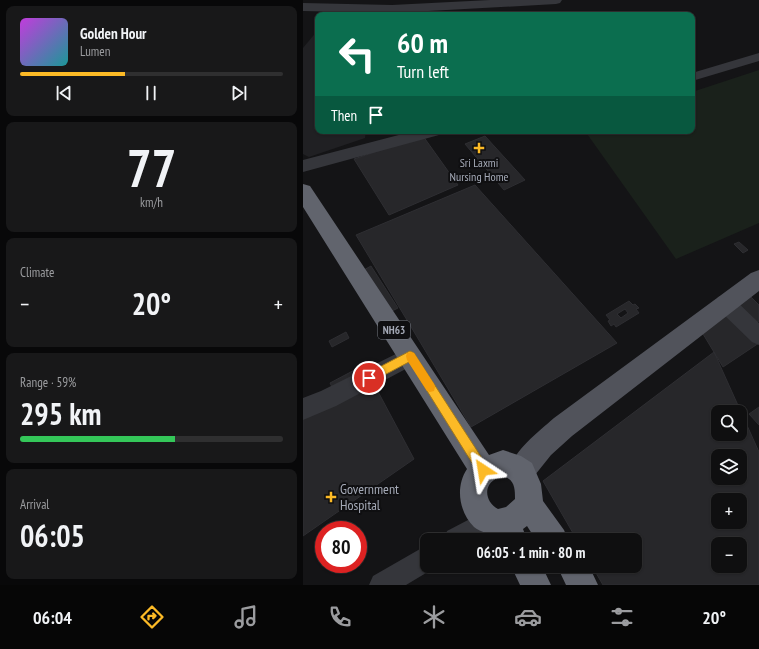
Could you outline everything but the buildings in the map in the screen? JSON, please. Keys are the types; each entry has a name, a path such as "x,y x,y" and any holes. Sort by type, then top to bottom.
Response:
{"highway":[{"name":"NH63","path":"303,191 483,470"},
{"path":"529,506 523,513 502,528 480,515 475,506 473,496 474,486 478,476 483,470 493,464 503,463 512,465 521,470 528,485 529,506 549,533"},
{"path":"529,573 536,585"},
{"path":"576,573 583,585"}],"main road":[{"path":"521,470 542,446 563,427 725,303 759,279"}],"street":[{"path":"303,7 392,9 556,0"},
{"path":"695,76 759,57"},
{"path":"303,166 423,134"},
{"path":"725,303 759,336"},
{"path":"303,409 328,399 410,356"},
{"path":"483,533 502,528"},
{"path":"382,585 420,562"}],"shaded area":[{"path":"315,34 315,134 366,134 365,138 309,157 303,154 303,48"},
{"path":"759,70 759,223 676,259 587,134 695,134 695,91"}],"slow traffic":[{"path":"411,356 430,387"}],"place":[{"name":"Sri Laxmi Nursing Home","path":"479,148"},
{"name":"Government Hospital","path":"331,497"}],"route":[{"path":"369,378 410,356 483,470"}]}
